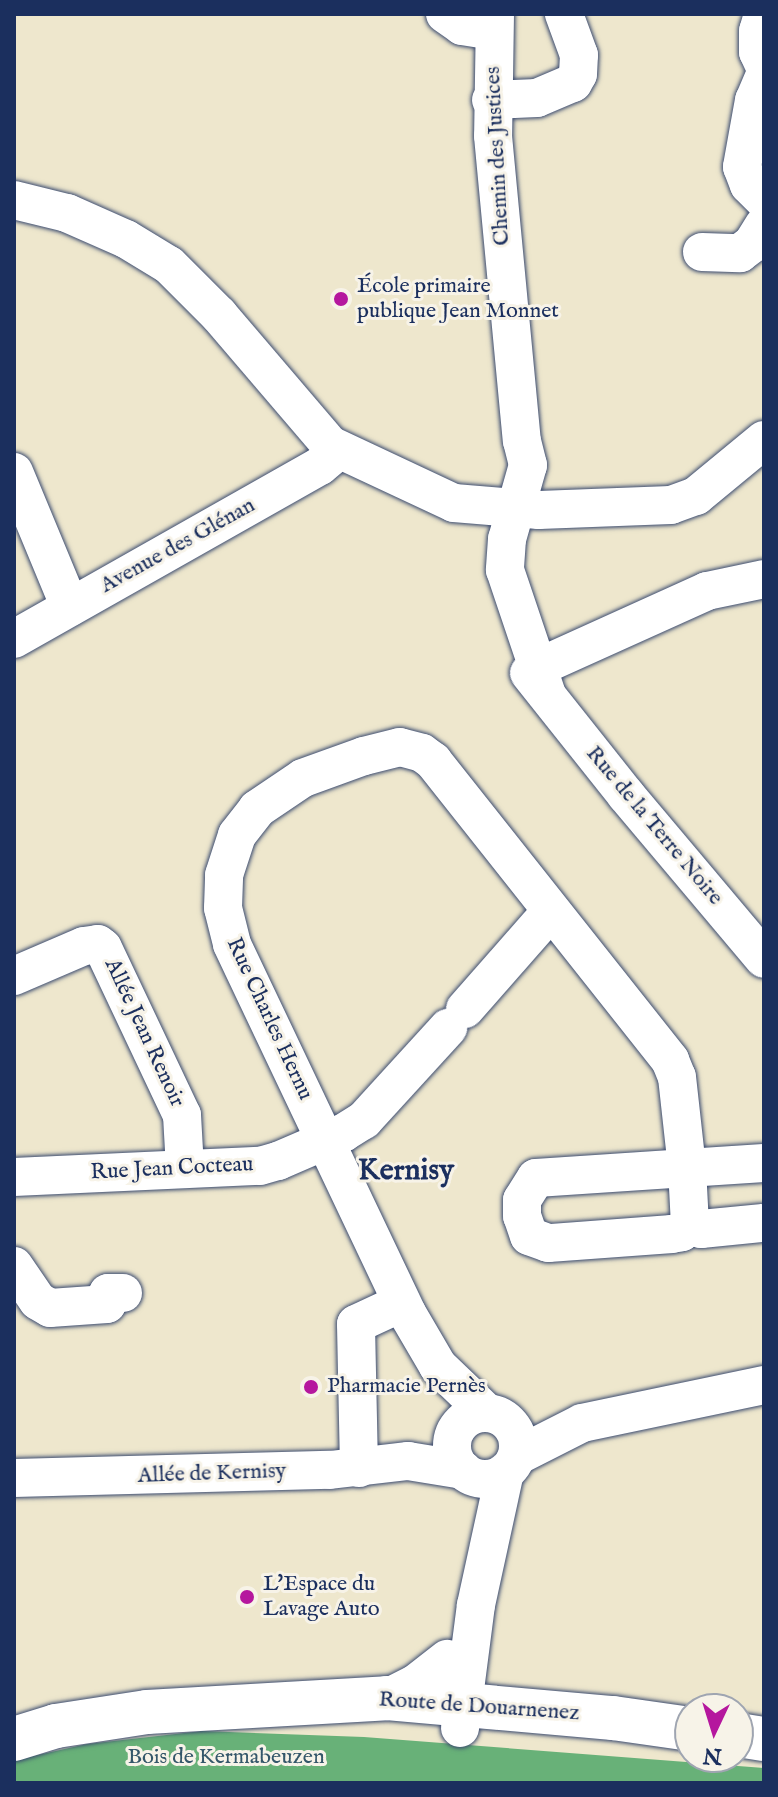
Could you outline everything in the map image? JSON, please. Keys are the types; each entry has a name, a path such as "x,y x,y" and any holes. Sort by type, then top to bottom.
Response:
{"main road":[{"name":"Route de Douarnenez","path":"14,1739 85,1720 172,1710 387,1698 445,1715 510,1708 674,1727"},
{"name":"Route de Douarnenez","path":"172,1710 445,1715 674,1738"}],"street":[{"path":"445,14 462,26 494,23"},
{"path":"491,100 537,98 573,83 578,74 579,55 564,14"},
{"name":"Chemin des Justices","path":"494,23 491,100 522,441 528,465 504,508 494,563"},
{"path":"764,77 754,100 742,167 749,185 764,200"},
{"path":"14,200 67,213 126,239 169,265 203,298 307,420 339,450 454,503 504,508 632,508 682,503 703,492 764,440"},
{"path":"702,252 740,253 752,244 764,225"},
{"name":"Avenue des Glénan","path":"14,639 320,466 339,450"},
{"path":"14,472 70,607"},
{"name":"Rue de la Terre Noire","path":"494,563 513,626 513,653 544,679 626,795 764,959"},
{"path":"544,679 707,591 764,579"},
{"name":"Rue Charles Hernu","path":"484,1446 407,1313 226,924 223,885 228,858 237,835 257,809 303,778 364,756 411,748 433,761 674,1068 687,1168 690,1225"},
{"path":"325,1141 356,1126 375,1110 551,911"},
{"name":"Allée Jean Renoir","path":"14,976 84,946 98,944 103,948 182,1115 185,1169"},
{"name":"Rue Jean Cocteau","path":"14,1177 260,1166 325,1141"},
{"path":"761,1223 701,1229 690,1225 682,1232 672,1234 548,1243 529,1236 522,1216 522,1200 536,1178 764,1163"},
{"path":"14,1266 38,1301 50,1308 107,1304 108,1293 123,1293"},
{"path":"359,1468 356,1324 388,1309"},
{"name":"Allée de Kernisy","path":"14,1478 359,1468 484,1446 764,1385"},
{"path":"445,1715 458,1653 476,1605 493,1524 484,1446"},
{"path":"387,1698 415,1684 458,1653"},
{"path":"458,1653 510,1708"}],"green space":[{"name":"Bois de Kermabeuzen","path":"202,1731 364,1737 674,1761 674,1773 754,1773 754,1767 764,1768 764,1783 14,1783 15,1760 87,1744"}],"place":[{"name":"École primaire publique Jean Monnet","path":"341,299"},
{"name":"Pharmacie Pernès","path":"311,1387"},
{"name":"L'Espace du Lavage Auto","path":"247,1597"}],"district":[{"name":"Kernisy","path":"406,1171"}]}
